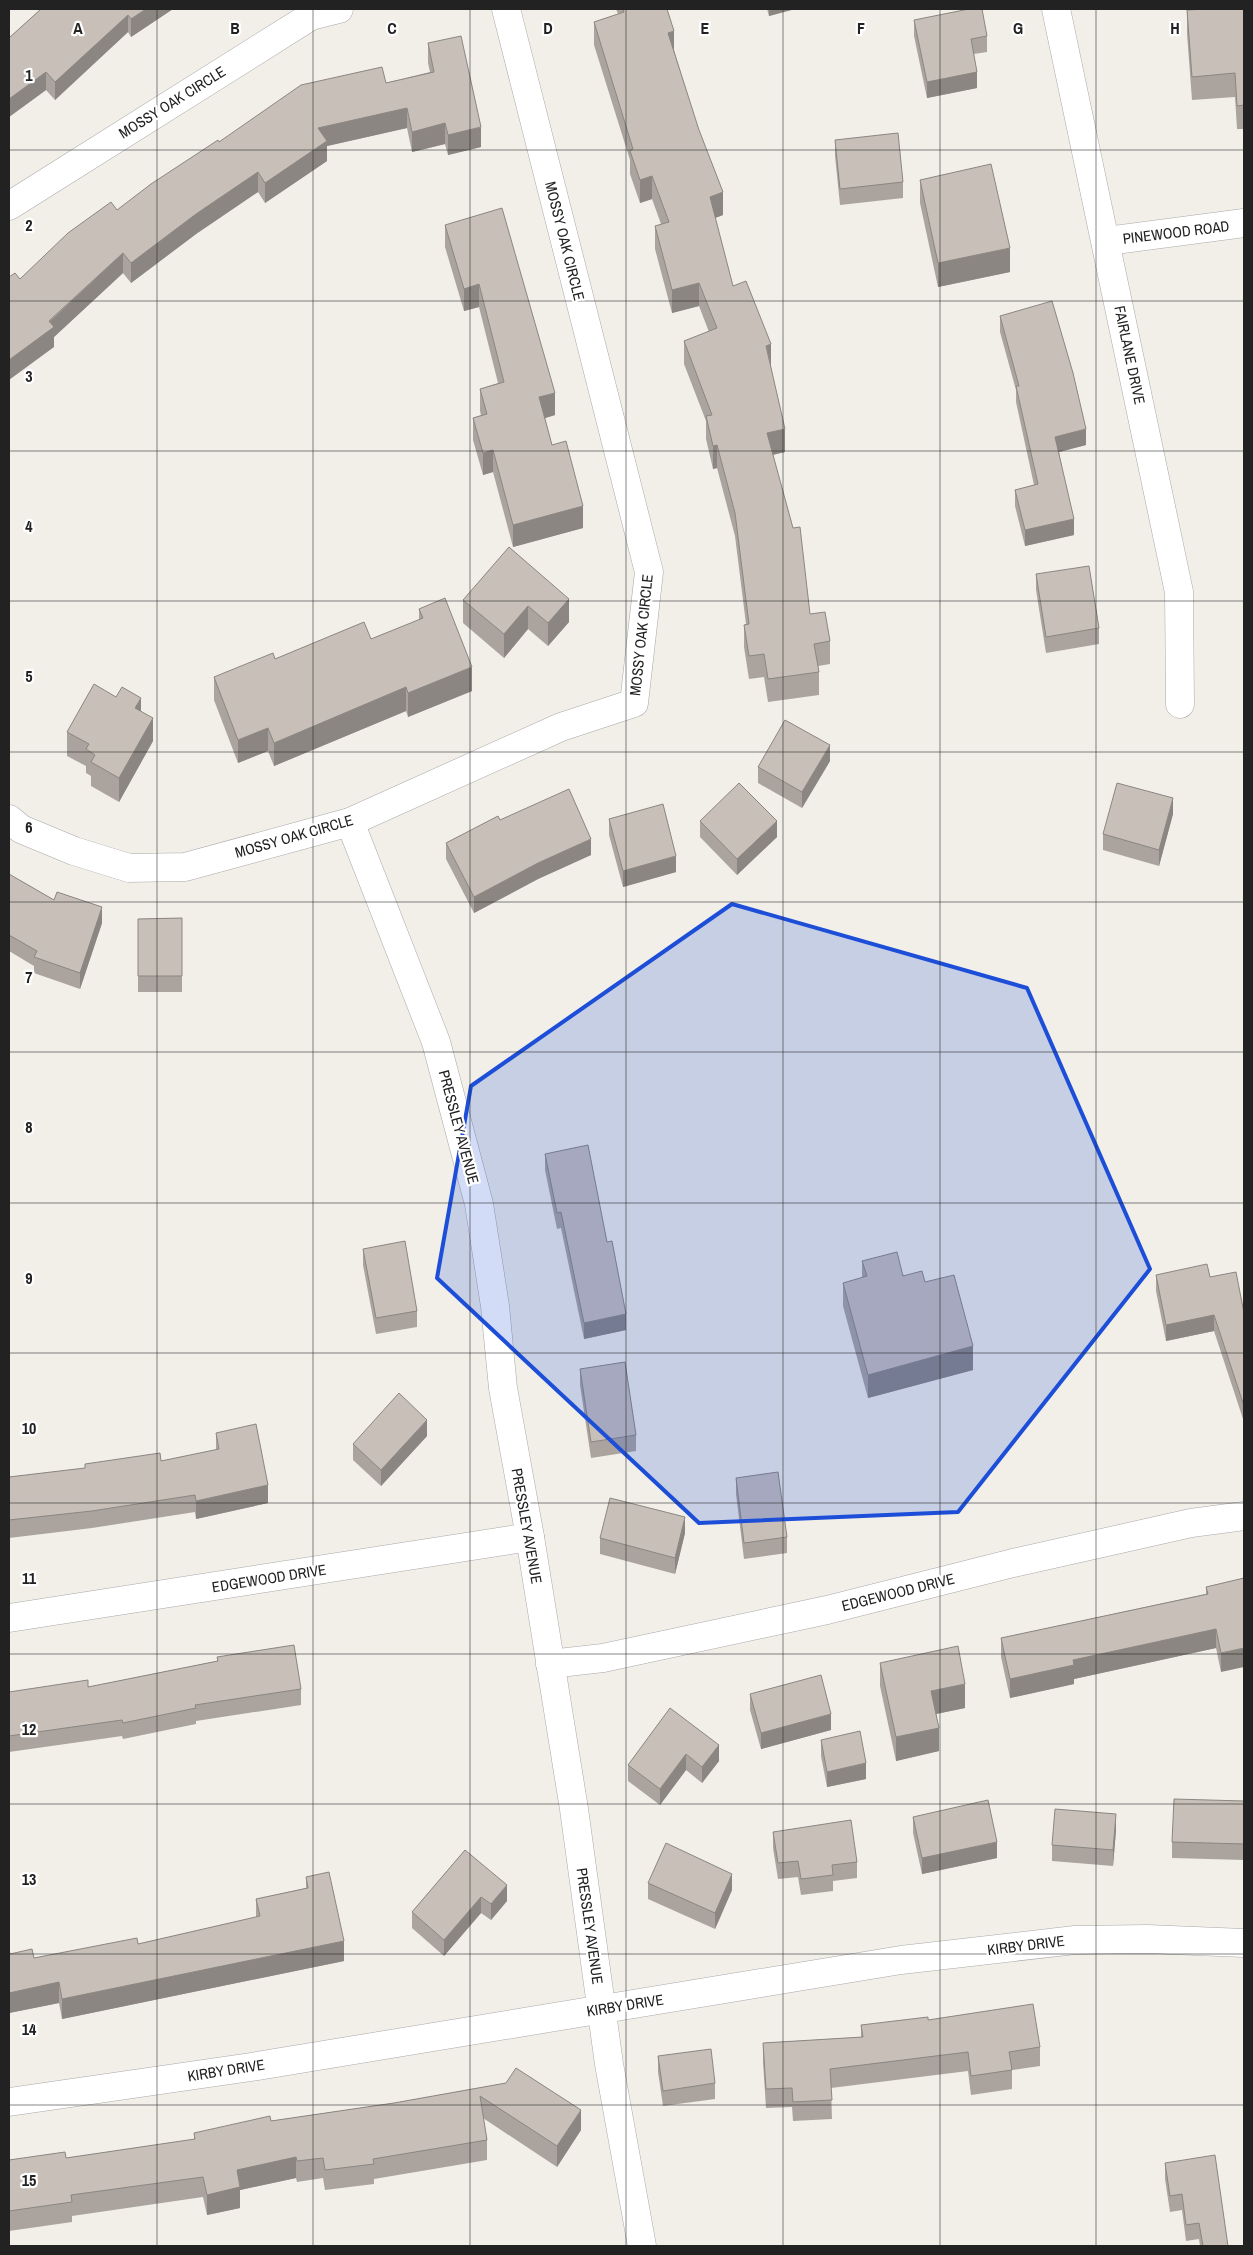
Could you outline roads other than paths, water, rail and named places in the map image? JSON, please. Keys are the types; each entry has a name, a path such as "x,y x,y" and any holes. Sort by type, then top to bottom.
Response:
{"street":[{"name":"MOSSY OAK CIRCLE","path":"9,206 311,16 339,9"},
{"name":"MOSSY OAK CIRCLE","path":"9,819 21,829 74,851 129,868 185,867 350,822 562,727 634,703 649,572 506,9"},
{"name":"FAIRLANE DRIVE","path":"1056,9 1107,240 1179,592 1180,704"},
{"name":"PINEWOOD ROAD","path":"1107,240 1244,223"},
{"name":"PRESSLEY AVENUE","path":"350,822 436,1042 479,1204 494,1306 503,1388 530,1537 574,1809 602,2010 642,2246"},
{"name":"EDGEWOOD DRIVE","path":"550,1664 622,1654 827,1610 1013,1563 1191,1523 1244,1516"},
{"name":"EDGEWOOD DRIVE","path":"9,1618 530,1537"},
{"name":"KIRBY DRIVE","path":"9,2102 251,2067 901,1960 1075,1940 1147,1939 1244,1943"}]}
